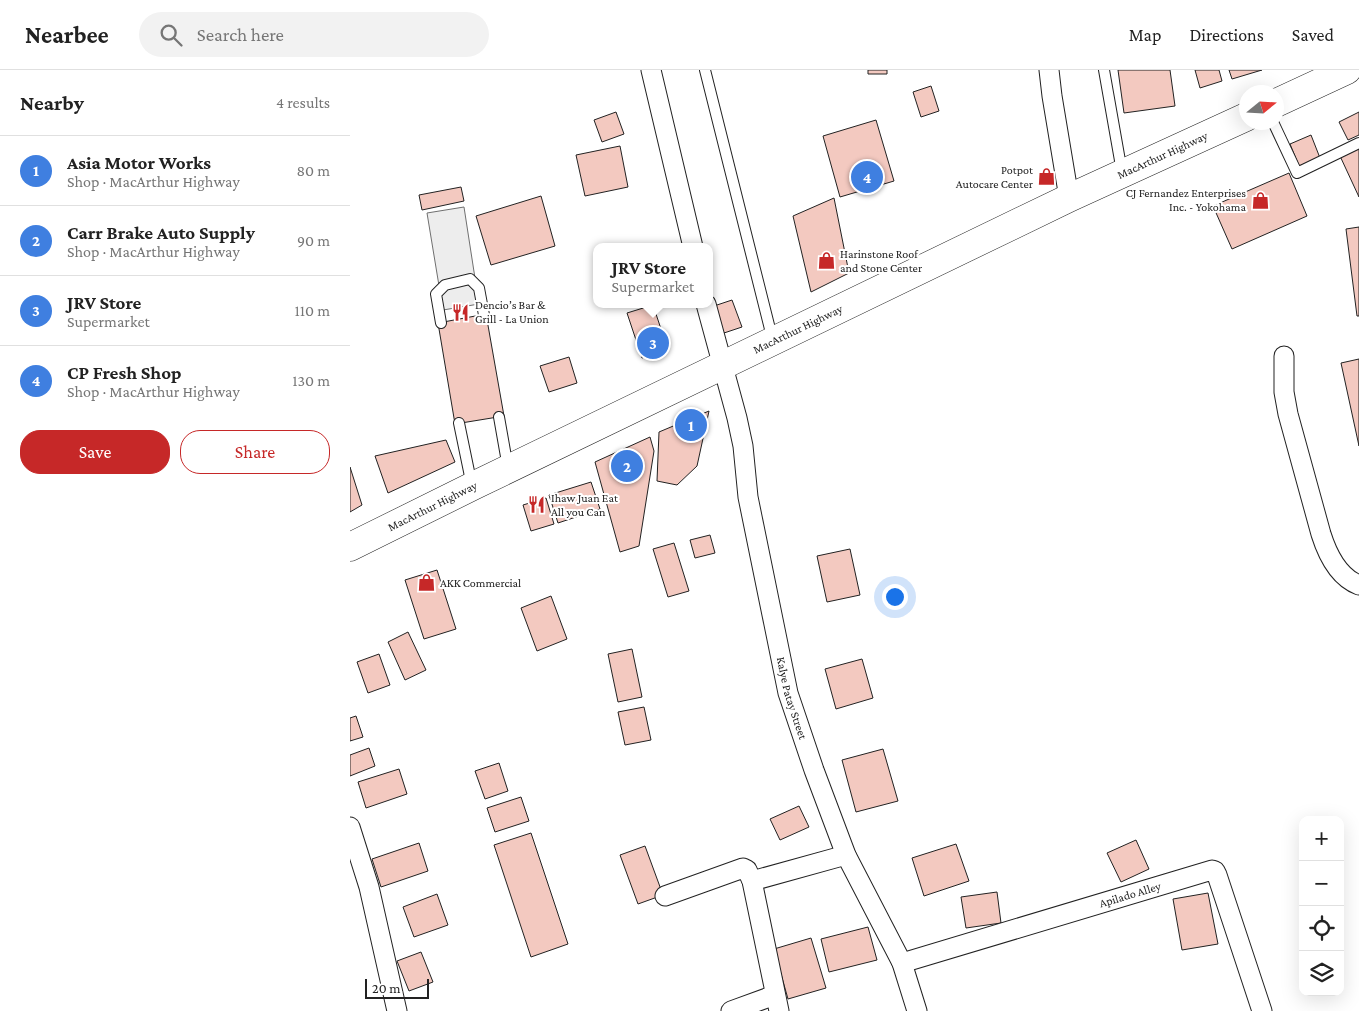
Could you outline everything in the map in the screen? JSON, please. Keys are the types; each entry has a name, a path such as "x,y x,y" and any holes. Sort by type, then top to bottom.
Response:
{"highway":[{"path":"1284,99 1347,70"},
{"name":"MacArthur Highway","path":"350,547 1068,198 1239,120"}],"street":[{"path":"651,70 692,243"},
{"path":"1049,70 1068,198"},
{"name":"Kalye Patay Street","path":"707,308 743,446 748,497 788,693 846,855 902,964 917,1011"},
{"path":"1284,356 1284,392 1288,414 1320,534 1326,550 1336,566 1353,582 1359,584"},
{"path":"350,827 369,887 397,1011"},
{"path":"752,881 846,855"},
{"path":"664,896 743,868 747,870 752,881 777,1003 731,1011"},
{"name":"Apilado Alley","path":"902,964 1212,870 1218,875 1262,1011"}],"lane":[{"path":"705,70 773,341"},
{"path":"1104,70 1122,174"},
{"path":"1276,130 1297,173 1359,143"},
{"path":"441,323 436,294 445,285 470,280 480,288 484,315"},
{"path":"499,417 508,469"},
{"path":"459,424 472,487"}],"shaded area":[{"path":"464,207 479,304 443,310 427,213"}],"building":[{"path":"868,70 887,70 887,74 868,74"},
{"path":"1118,70 1170,70 1175,106 1124,113"},
{"path":"1195,70 1219,70 1222,81 1200,88"},
{"path":"1229,70 1262,70 1232,79"},
{"path":"931,86 939,111 921,117 913,92"},
{"path":"616,112 624,134 602,142 594,120"},
{"path":"1359,112 1359,135 1348,140 1339,122"},
{"path":"876,120 894,181 840,197 823,136"},
{"path":"1311,135 1320,158 1299,166 1290,144"},
{"path":"620,146 628,187 585,196 576,155"},
{"path":"1359,147 1359,197 1340,156"},
{"path":"1289,173 1307,216 1232,249 1213,206"},
{"path":"461,187 464,201 422,210 419,195"},
{"path":"541,196 555,246 491,265 476,216"},
{"path":"834,198 849,273 811,292 793,216"},
{"path":"1359,227 1359,316 1357,316 1346,229"},
{"path":"732,300 742,327 724,333 714,306"},
{"path":"643,308 654,308 668,350 642,358 627,313"},
{"path":"486,314 504,416 455,424 438,323"},
{"path":"569,357 577,383 549,392 540,366"},
{"path":"1359,359 1359,446 1341,363"},
{"path":"709,411 697,466 677,485 657,481 659,432"},
{"path":"650,437 654,451 639,546 620,552 595,462"},
{"path":"446,440 455,462 388,493 375,456"},
{"path":"350,467 362,505 350,512"},
{"path":"591,482 600,509 558,523 549,495"},
{"path":"546,498 554,524 531,531 523,505"},
{"path":"710,535 715,553 695,558 690,540"},
{"path":"674,543 689,591 668,597 653,549"},
{"path":"850,549 860,595 827,602 817,556"},
{"path":"437,570 456,629 424,639 405,580"},
{"path":"551,596 567,639 537,651 521,608"},
{"path":"408,632 426,670 405,680 388,642"},
{"path":"632,649 642,697 618,702 608,654"},
{"path":"379,654 390,685 368,693 357,662"},
{"path":"862,659 873,698 836,709 825,669"},
{"path":"644,707 651,740 625,745 618,712"},
{"path":"356,716 363,737 350,741 350,718"},
{"path":"369,748 375,766 350,776 350,755"},
{"path":"883,749 898,801 856,812 842,760"},
{"path":"499,763 508,791 485,799 475,771"},
{"path":"399,769 407,794 366,808 358,782"},
{"path":"521,797 529,821 495,832 487,808"},
{"path":"799,806 809,827 780,840 770,819"},
{"path":"531,833 568,944 531,957 494,845"},
{"path":"1136,840 1149,869 1121,882 1107,853"},
{"path":"419,843 428,871 381,887 372,859"},
{"path":"956,844 969,881 924,896 912,858"},
{"path":"645,846 663,895 638,904 620,855"},
{"path":"997,892 1001,923 966,928 961,897"},
{"path":"1208,893 1218,944 1182,950 1173,899"},
{"path":"437,894 448,925 414,937 403,907"},
{"path":"868,927 877,960 829,972 821,939"},
{"path":"811,938 826,988 788,999 774,949"},
{"path":"421,952 433,982 409,991 397,961"}],"place":[{"name":"CP Fresh Shop","path":"867,177"},
{"name":"Potpot Autocare Center","path":"1047,177"},
{"name":"CJ Fernandez Enterprises Inc. - Yokohama","path":"1260,200"},
{"name":"Harinstone Roof and Stone Center","path":"826,261"},
{"name":"Dencio’s Bar & Grill - La Union","path":"461,312"},
{"name":"JRV Store","path":"653,343"},
{"name":"Asia Motor Works","path":"691,425"},
{"name":"Carr Brake Auto Supply","path":"627,466"},
{"name":"Ihaw Juan Eat All you Can","path":"537,505"},
{"name":"AKK Commercial","path":"426,583"}]}
